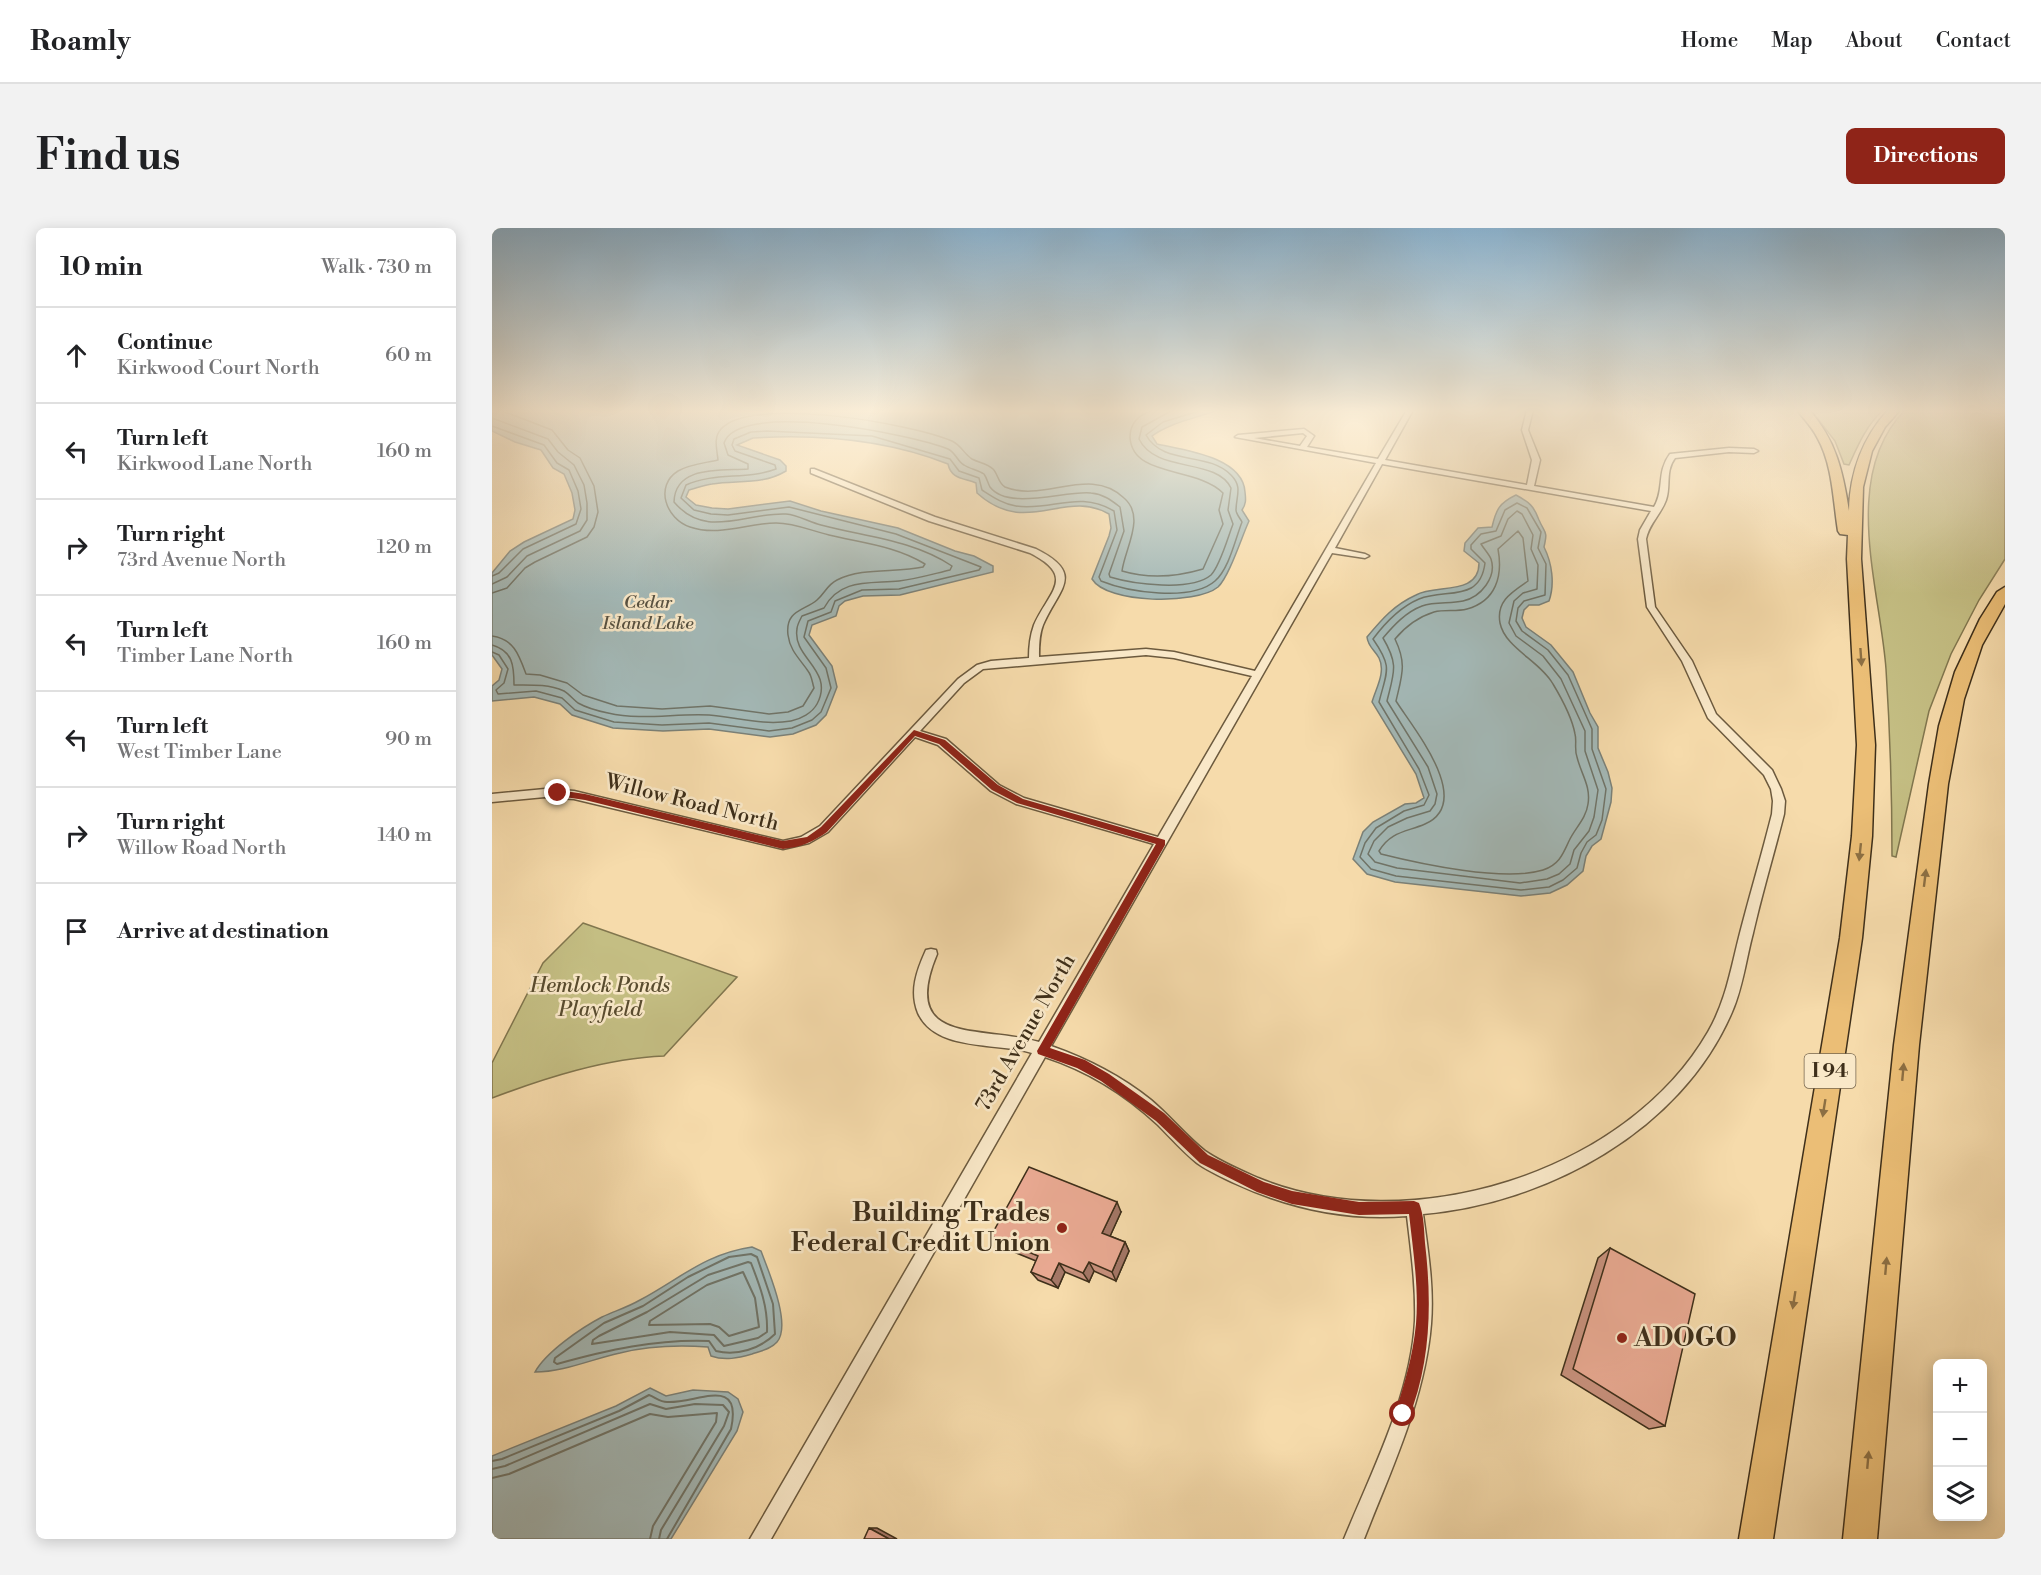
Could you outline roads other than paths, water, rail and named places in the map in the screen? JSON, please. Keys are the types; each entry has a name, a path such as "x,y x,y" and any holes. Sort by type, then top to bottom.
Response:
{"highway":[{"path":"1836,471 1857,599"},
{"name":"I 94","path":"1756,1539 1851,938 1862,836 1866,745 1854,559 1854,510 1859,471"},
{"path":"1862,1532 1906,1047 1924,878 1940,768 1962,671 1990,612 2005,591"}],"street":[{"path":"814,471 932,519 1033,551 1048,559 1057,570 1060,586 1037,628 1034,659"},
{"name":"73rd Avenue North","path":"760,1539 1376,471"},
{"path":"1438,471 1657,510"},
{"path":"1530,488 1534,471"},
{"path":"931,954 920,982 919,995 923,1009 933,1024 948,1033 1002,1040 1081,1064 1160,1117 1204,1159 1262,1187 1292,1197 1359,1208 1414,1207 1479,1197 1536,1180 1587,1157 1635,1125 1673,1090 1704,1052 1730,1000 1778,814 1779,801 1768,773 1712,716 1687,662 1651,608 1642,539 1644,530 1662,500 1665,471"},
{"path":"1331,550 1365,556"},
{"path":"1162,842 1020,801 995,788 942,742 914,733 961,681 975,670 991,664 1034,659 1156,652 1259,675"},
{"name":"Willow Road North","path":"492,798 531,793 574,795 783,845 810,839 824,829 914,733"},
{"path":"1354,1539 1403,1414 1416,1368 1423,1323 1423,1278 1414,1207"}],"water":[{"name":"Cedar Island Lake","path":"559,471 786,471 759,480 703,486 689,490 686,497 696,505 728,509 790,501 821,511 898,528 955,551 974,556 993,566 993,572 900,595 863,596 845,601 839,606 836,616 812,625 809,635 832,666 837,687 826,715 816,725 793,734 770,737 709,729 663,731 613,728 572,715 560,704 534,697 492,701 492,686 499,680 502,669 492,655 492,573 510,551 573,519 575,510 572,493 564,474"},
{"name":"Cedar Island Lake","path":"951,471 1234,471 1242,480 1246,500 1242,510 1249,521 1231,566 1218,587 1207,593 1191,597 1152,599 1133,597 1101,587 1092,579 1109,536 1111,528 1109,514 1092,507 1076,506 1029,513 1012,512 995,506 977,493 976,483"},
{"path":"1516,495 1533,508 1545,532 1544,547 1551,567 1552,581 1549,601 1539,605 1529,605 1524,610 1522,618 1526,627 1551,645 1573,672 1598,727 1598,748 1612,788 1611,802 1601,839 1592,846 1586,856 1583,871 1567,885 1550,893 1521,896 1395,882 1367,874 1353,859 1363,832 1373,822 1405,804 1416,803 1424,798 1416,774 1372,702 1380,680 1381,663 1367,637 1389,613 1408,599 1424,592 1464,585 1472,580 1477,573 1479,563 1464,551 1465,543 1478,528 1492,527 1499,508"},
{"path":"752,1247 761,1251 780,1311 781,1334 772,1346 762,1351 726,1359 711,1356 708,1347 653,1347 620,1353 557,1370 535,1372 555,1349 602,1317 655,1292 707,1261 735,1250"},
{"path":"650,1388 666,1396 693,1390 728,1392 738,1399 743,1412 737,1431 671,1539 492,1539 492,1456 616,1406"}],"place":[{"name":"Building Trades Federal Credit Union","path":"1062,1228"},
{"name":"ADOGO","path":"1622,1338"}],"park label":[{"name":"Hemlock Ponds Playfield","path":"600,998"}]}
